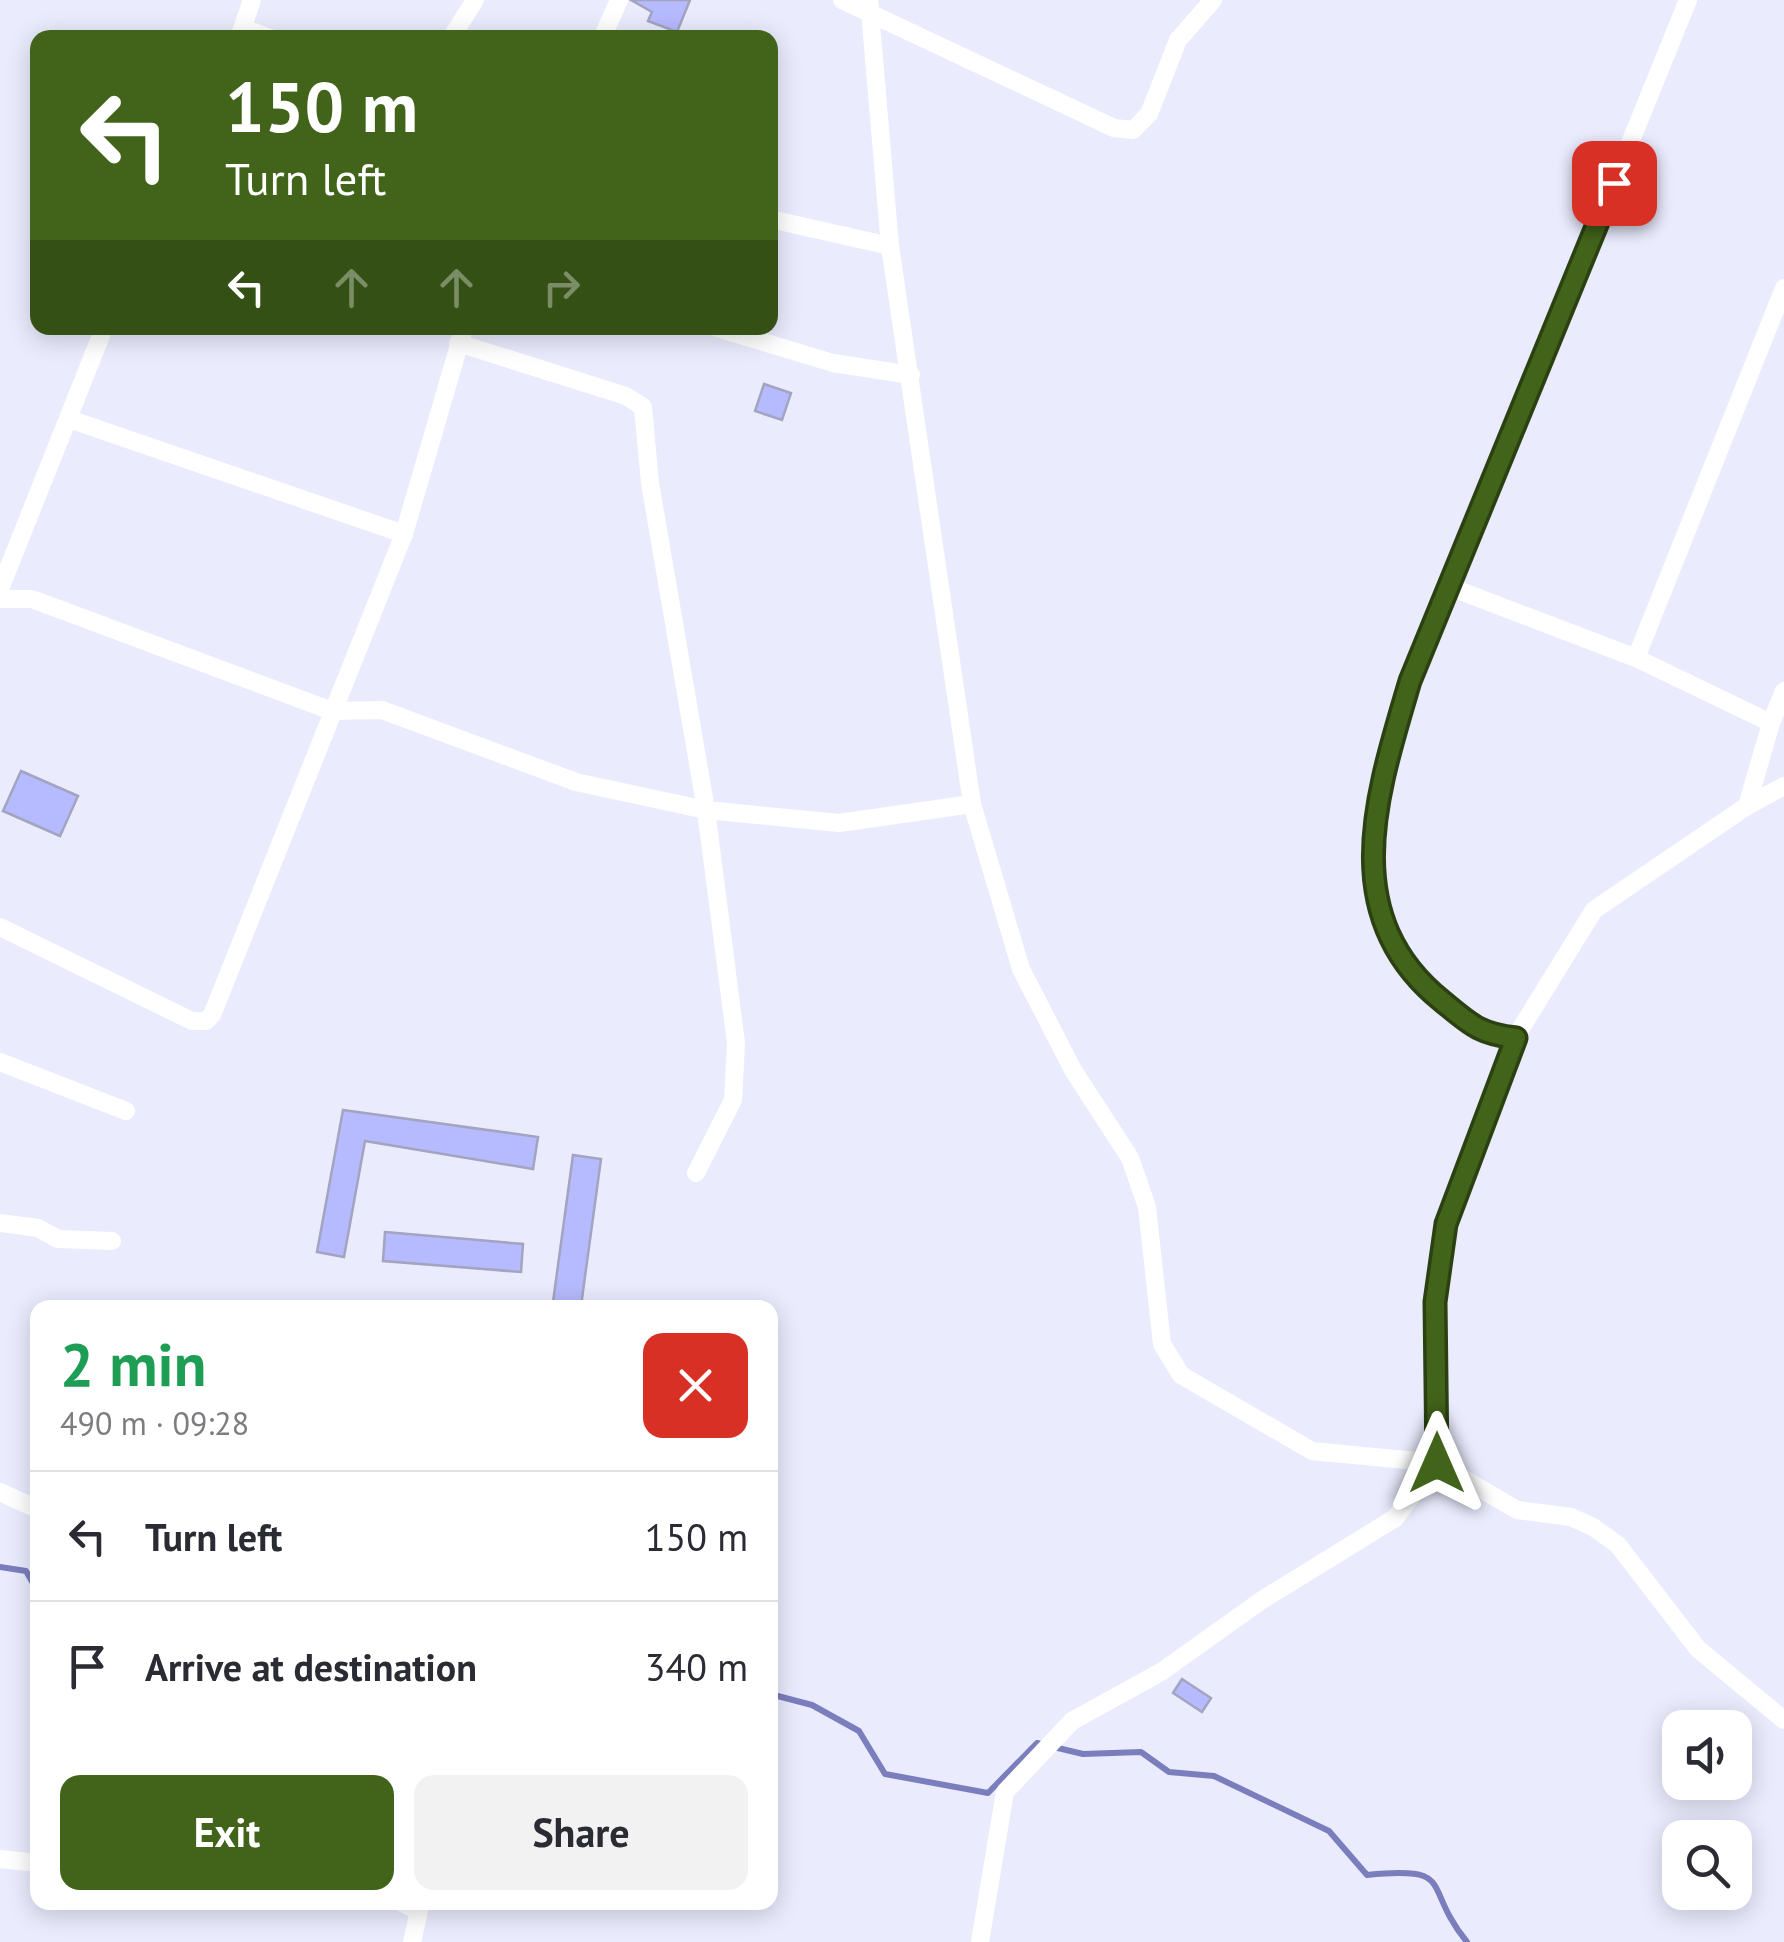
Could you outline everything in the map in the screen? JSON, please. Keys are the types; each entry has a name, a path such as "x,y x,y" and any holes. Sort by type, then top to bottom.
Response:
{"street":[{"path":"242,30 252,0"},
{"path":"455,30 475,0"},
{"path":"606,30 619,0"},
{"path":"842,0 869,6 1114,128 1132,130 1149,114 1178,40 1213,0"},
{"path":"1516,1038 1484,1035 1413,978 1383,918 1370,850 1386,764 1410,681 1688,0"},
{"path":"869,6 890,246 972,804 1021,968 1073,1070 1130,1158 1147,1207 1162,1344 1170,1363 1181,1375 1312,1451 1437,1463 1517,1510 1571,1517 1618,1544 1698,1649 1784,1720"},
{"path":"778,221 890,246"},
{"path":"1636,658 1784,288"},
{"path":"0,589 101,335"},
{"path":"0,928 192,1021 206,1021 404,534 462,335 626,396 643,407 653,507 706,810 737,1064 732,1100 696,1173"},
{"path":"740,335 833,362 911,375"},
{"path":"70,419 404,534"},
{"path":"1450,586 1636,658 1771,723"},
{"path":"0,600 32,599 332,711 382,710 576,782 706,810 838,823 972,804"},
{"path":"1746,806 1784,690"},
{"path":"980,1942 1004,1792 1038,1756 1072,1721 1161,1672 1262,1600 1395,1518 1437,1463 1435,1302 1446,1224 1516,1038 1594,910 1746,806 1784,786"},
{"path":"0,1062 126,1111"},
{"path":"0,1223 38,1228 58,1239 112,1241"},
{"path":"0,1492 30,1506"},
{"path":"0,1859 30,1862"},
{"path":"412,1942 419,1910"}],"building":[{"path":"631,0 690,0 678,30 648,21 652,12"},
{"path":"764,384 791,393 782,420 755,411"},
{"path":"21,771 78,796 60,836 3,811"},
{"path":"343,1110 538,1137 533,1169 365,1141 344,1257 317,1252"},
{"path":"573,1155 601,1159 582,1300 553,1300"},
{"path":"385,1232 523,1244 521,1272 383,1261"},
{"path":"1182,1679 1211,1698 1202,1712 1173,1693"}],"waterway":[{"path":"0,1567 26,1571 30,1578"},
{"path":"778,1696 812,1705 859,1731 885,1774 988,1793 1037,1743 1083,1754 1141,1752 1169,1772 1214,1776 1329,1831 1367,1875 1427,1877 1467,1942"}],"route":[{"path":"1437,1463 1435,1302 1446,1224 1516,1038 1484,1035 1413,978 1383,918 1370,850 1386,764 1410,681 1614,183"}]}
